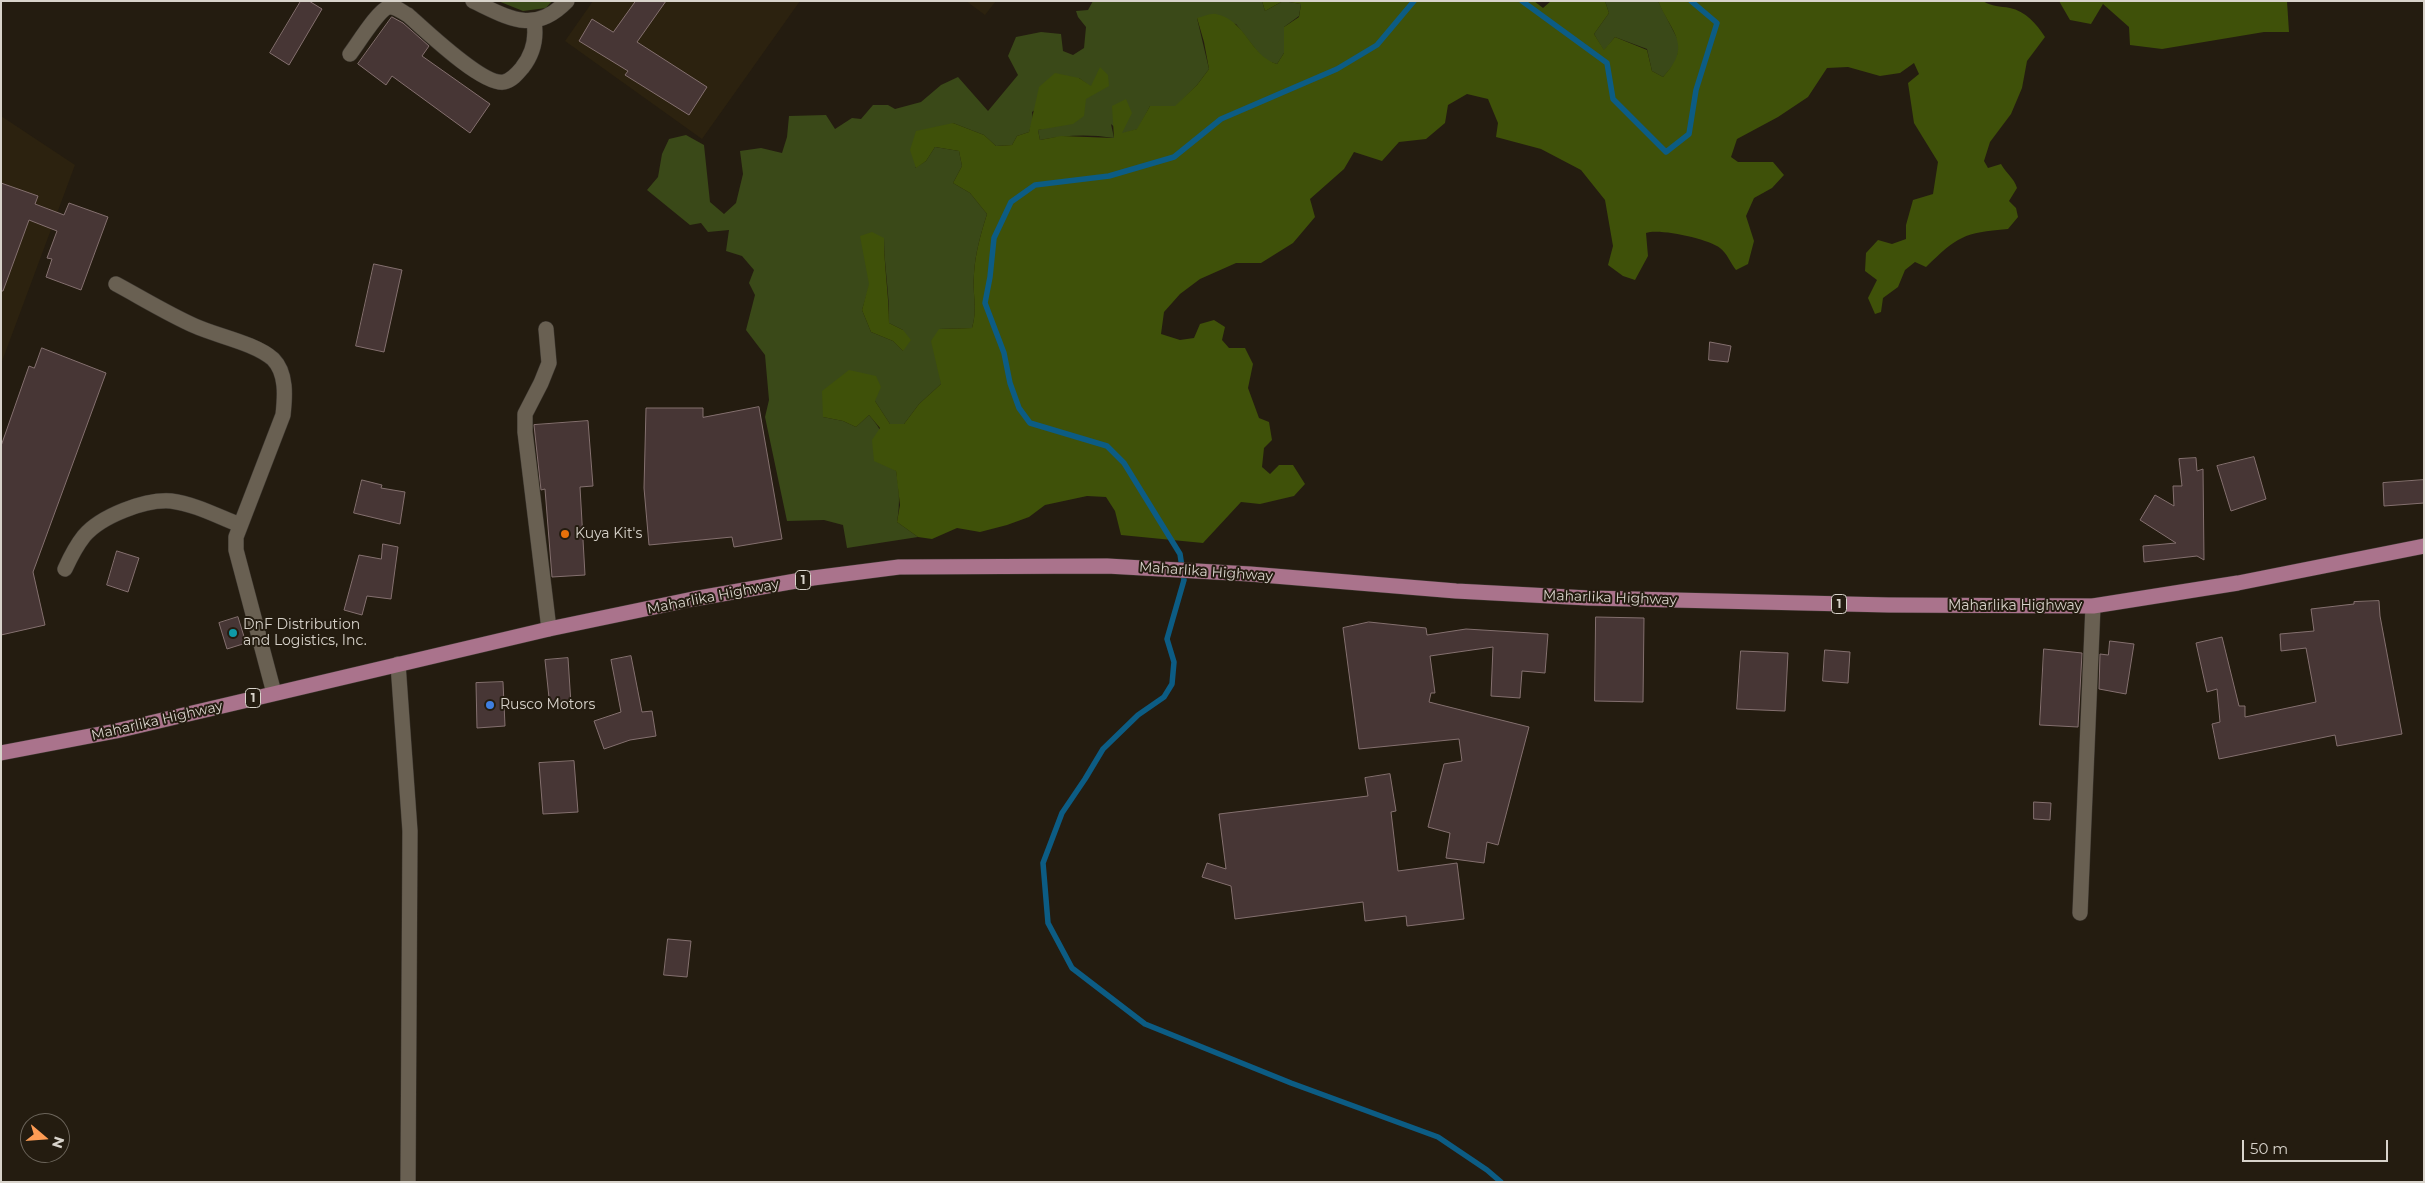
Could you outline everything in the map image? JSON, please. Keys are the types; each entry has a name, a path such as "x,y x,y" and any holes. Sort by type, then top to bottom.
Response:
{"main road":[{"name":"Maharlika Highway","path":"1,753 116,731 549,629 693,599 813,578 899,566 1108,566 1250,574 1456,591 1588,598 1918,606 2093,606 2238,583 2424,546"}],"street":[{"path":"473,1 510,18 534,22 546,18 566,1"},
{"path":"350,54 381,13 390,7 408,15 475,71 494,82 504,82 514,78 526,62 536,37 534,22"},
{"path":"116,284 195,326 263,353 273,360 281,373 285,398 283,414 236,537 236,550 274,693"},
{"path":"546,329 549,363 525,414 525,432 549,629"},
{"path":"64,569 85,535 106,519 142,504 157,501 173,501 240,525"},
{"path":"2080,913 2093,606"},
{"path":"398,664 410,831 408,1182"}],"shaded area":[{"path":"593,1 800,1 702,139 565,41"},
{"path":"966,1 996,1 985,15"},
{"path":"1,116 75,165 1,364"}],"green space":[{"path":"498,1 552,1 546,8 523,11"},
{"path":"1093,1 1262,1 1265,11 1283,1 1301,4 1299,16 1284,27 1284,53 1277,64 1264,60 1236,24 1197,18 1209,69 1197,85 1175,107 1150,106 1138,129 1122,134 1111,124 1114,138 1077,136 1040,140 1038,130 1054,124 1069,114 1087,94 1091,87 1079,78 1032,112 1033,120 1029,132 1017,136 1012,145 996,146 984,135 953,123 915,168 926,161 935,147 959,151 962,166 953,183 970,193 987,214 975,266 975,314 972,328 939,329 941,384 919,404 904,424 890,424 875,401 823,417 843,421 856,427 869,415 884,438 895,465 899,494 897,522 918,537 847,548 843,525 824,520 787,521 765,417 769,400 765,355 746,330 755,295 749,283 754,270 742,256 726,251 729,230 708,232 701,223 690,225 647,190 658,177 662,154 669,139 686,135 704,145 710,202 724,214 736,203 743,174 740,151 761,148 782,153 787,137 789,116 826,115 835,129 852,118 861,119 873,105 888,105 895,109 921,102 941,85 958,77 988,111 1018,75 1008,56 1016,37 1041,32 1061,34 1063,51 1073,55 1084,48 1086,27 1076,11 1088,10","holes":["884,238 889,323 903,330 903,351 893,341 871,332 862,310"]},
{"path":"1262,1 1283,1 1265,11"},
{"path":"1283,1 1534,1 1543,8 1551,1 1605,1 1609,13 1594,34 1604,50 1615,37 1647,50 1652,71 1663,77 1672,66 1677,56 1678,48 1674,31 1658,1 1983,1 2010,8 2021,12 2030,19 2045,37 2027,61 2022,88 2011,114 1990,142 1984,161 1988,168 2001,164 2014,181 2017,188 2009,201 2016,208 2018,217 2008,229 1981,232 1954,242 1926,267 1915,262 1905,270 1898,287 1883,298 1881,312 1875,314 1868,298 1877,280 1865,271 1866,253 1878,240 1892,244 1906,239 1906,225 1913,200 1933,194 1938,162 1914,123 1908,83 1919,74 1914,63 1900,73 1880,76 1848,67 1827,68 1808,97 1778,117 1737,139 1731,157 1738,162 1773,162 1784,175 1772,188 1754,198 1746,216 1754,241 1748,264 1736,270 1720,248 1706,241 1684,235 1652,232 1646,233 1648,256 1635,280 1623,276 1608,265 1613,246 1605,200 1581,170 1541,149 1496,137 1498,123 1488,99 1467,94 1448,105 1445,123 1426,139 1399,142 1382,161 1354,152 1344,169 1310,199 1315,217 1293,243 1261,263 1236,263 1200,279 1180,294 1164,312 1161,334 1180,340 1194,338 1200,324 1214,320 1225,327 1222,340 1229,348 1245,348 1253,364 1248,388 1259,418 1269,422 1272,440 1264,448 1262,467 1270,474 1279,465 1293,465 1305,484 1294,496 1260,504 1241,502 1203,543 1121,535 1115,511 1106,497 1087,496 1045,505 1029,517 980,532 957,528 932,539 918,537 897,522 900,505 896,471 874,461 872,440 880,428 869,415 856,427 843,421 823,417 822,391 849,370 876,376 881,387 875,401 890,424 904,424 919,404 941,384 931,341 939,329 972,328 975,314 975,266 987,214 970,193 953,183 962,166 959,151 935,147 926,161 916,168 910,150 916,131 953,123 984,135 996,146 1012,145 1017,136 1029,132 1039,87 1055,73 1079,78 1091,86 1100,67 1108,75 1109,86 1086,99 1084,116 1073,124 1038,130 1040,140 1061,136 1114,138 1112,106 1126,99 1132,113 1122,133 1137,129 1150,106 1175,106 1197,85 1209,69 1197,18 1216,14 1226,18 1241,30 1260,54 1277,64 1284,53 1284,27 1299,17 1301,4"},
{"path":"1605,1 1658,1 1680,44 1676,62 1663,77 1652,71 1647,49 1615,37 1604,51 1594,34 1609,13"},
{"path":"2059,1 2287,1 2289,32 2264,32 2162,49 2130,45 2129,27 2103,4 2091,24 2070,20"},
{"path":"872,232 884,238 889,323 903,330 911,340 903,351 893,341 871,332 862,310 869,284 860,236"}],"building":[{"path":"301,1 309,1 322,9 289,65 270,53"},
{"path":"636,1 666,1 637,42 707,87 689,115 625,75 628,71 579,41 592,19 613,32"},
{"path":"392,17 403,23 429,46 422,56 490,104 470,133 392,76 386,85 358,64"},
{"path":"1,183 38,196 35,204 64,215 69,203 108,217 81,290 46,277 52,259 47,258 57,231 29,220 3,291 1,291"},
{"path":"374,264 402,270 384,352 356,346"},
{"path":"1710,342 1731,346 1728,362 1709,360"},
{"path":"42,348 106,373 33,572 45,625 1,635 1,446 29,366 34,368"},
{"path":"759,407 782,539 734,547 732,537 649,545 644,488 646,408 703,408 703,417"},
{"path":"588,421 593,486 580,487 585,575 552,577 545,489 541,490 534,425"},
{"path":"2254,457 2266,499 2231,511 2217,466"},
{"path":"2196,458 2197,471 2203,469 2204,560 2197,556 2144,562 2143,546 2176,543 2140,520 2155,495 2174,506 2173,486 2182,486 2179,459"},
{"path":"362,480 382,485 381,488 405,492 400,524 354,513"},
{"path":"2424,480 2424,503 2384,506 2383,483"},
{"path":"383,544 398,547 391,599 367,596 362,615 344,610 359,555 381,559"},
{"path":"117,551 139,558 128,592 107,585"},
{"path":"2379,601 2380,616 2402,734 2337,746 2335,735 2219,759 2212,724 2220,722 2217,689 2207,692 2196,643 2222,637 2239,706 2245,706 2245,717 2316,702 2306,648 2281,651 2280,634 2314,631 2311,609 2354,604 2354,602"},
{"name":"DnF Distribution and Logistics, Inc.","path":"238,617 246,643 227,649 219,623"},
{"path":"1596,617 1644,618 1643,702 1595,701"},
{"path":"1369,622 1426,628 1427,635 1466,629 1548,634 1545,673 1522,671 1520,698 1491,696 1493,647 1430,656 1435,693 1431,693 1429,702 1529,727 1498,845 1487,842 1484,863 1446,858 1450,833 1428,827 1444,764 1462,761 1459,739 1359,749 1343,628"},
{"path":"2110,641 2134,644 2126,694 2099,689 2100,654 2108,655"},
{"path":"2044,649 2082,653 2078,727 2040,725"},
{"path":"1825,650 1850,652 1848,683 1823,681"},
{"path":"1741,651 1788,653 1785,711 1737,709"},
{"path":"631,656 642,712 652,711 656,736 630,740 604,749 594,721 621,712 611,660"},
{"path":"568,658 571,704 550,707 545,660"},
{"name":"Rusco Motors","path":"503,682 505,726 477,728 476,683"},
{"path":"574,761 578,812 543,814 539,763"},
{"path":"1390,774 1396,811 1391,812 1398,871 1457,863 1464,919 1407,926 1406,916 1365,921 1363,902 1235,919 1231,886 1202,877 1207,863 1226,869 1219,814 1368,796 1365,778"},
{"path":"2034,802 2051,803 2050,820 2034,819"},
{"path":"668,939 691,941 687,977 664,975"}],"waterway":[{"path":"1414,1 1377,45 1337,69 1221,119 1174,157 1109,176 1035,185 1011,202 994,238 985,303 1004,353 1010,383 1019,408 1030,423 1107,446 1124,463 1180,554 1184,580 1167,639 1174,662 1172,684 1164,697 1138,715 1103,749 1062,813 1043,863 1048,923 1072,968 1145,1024 1291,1083 1438,1137 1487,1170 1501,1182"},
{"path":"1522,1 1607,63 1613,99 1666,152 1689,134 1696,90 1717,23 1691,1"}],"place":[{"name":"Kuya Kit's","path":"565,534"},
{"name":"DnF Distribution and Logistics, Inc.","path":"233,633"},
{"name":"Rusco Motors","path":"490,705"}]}
